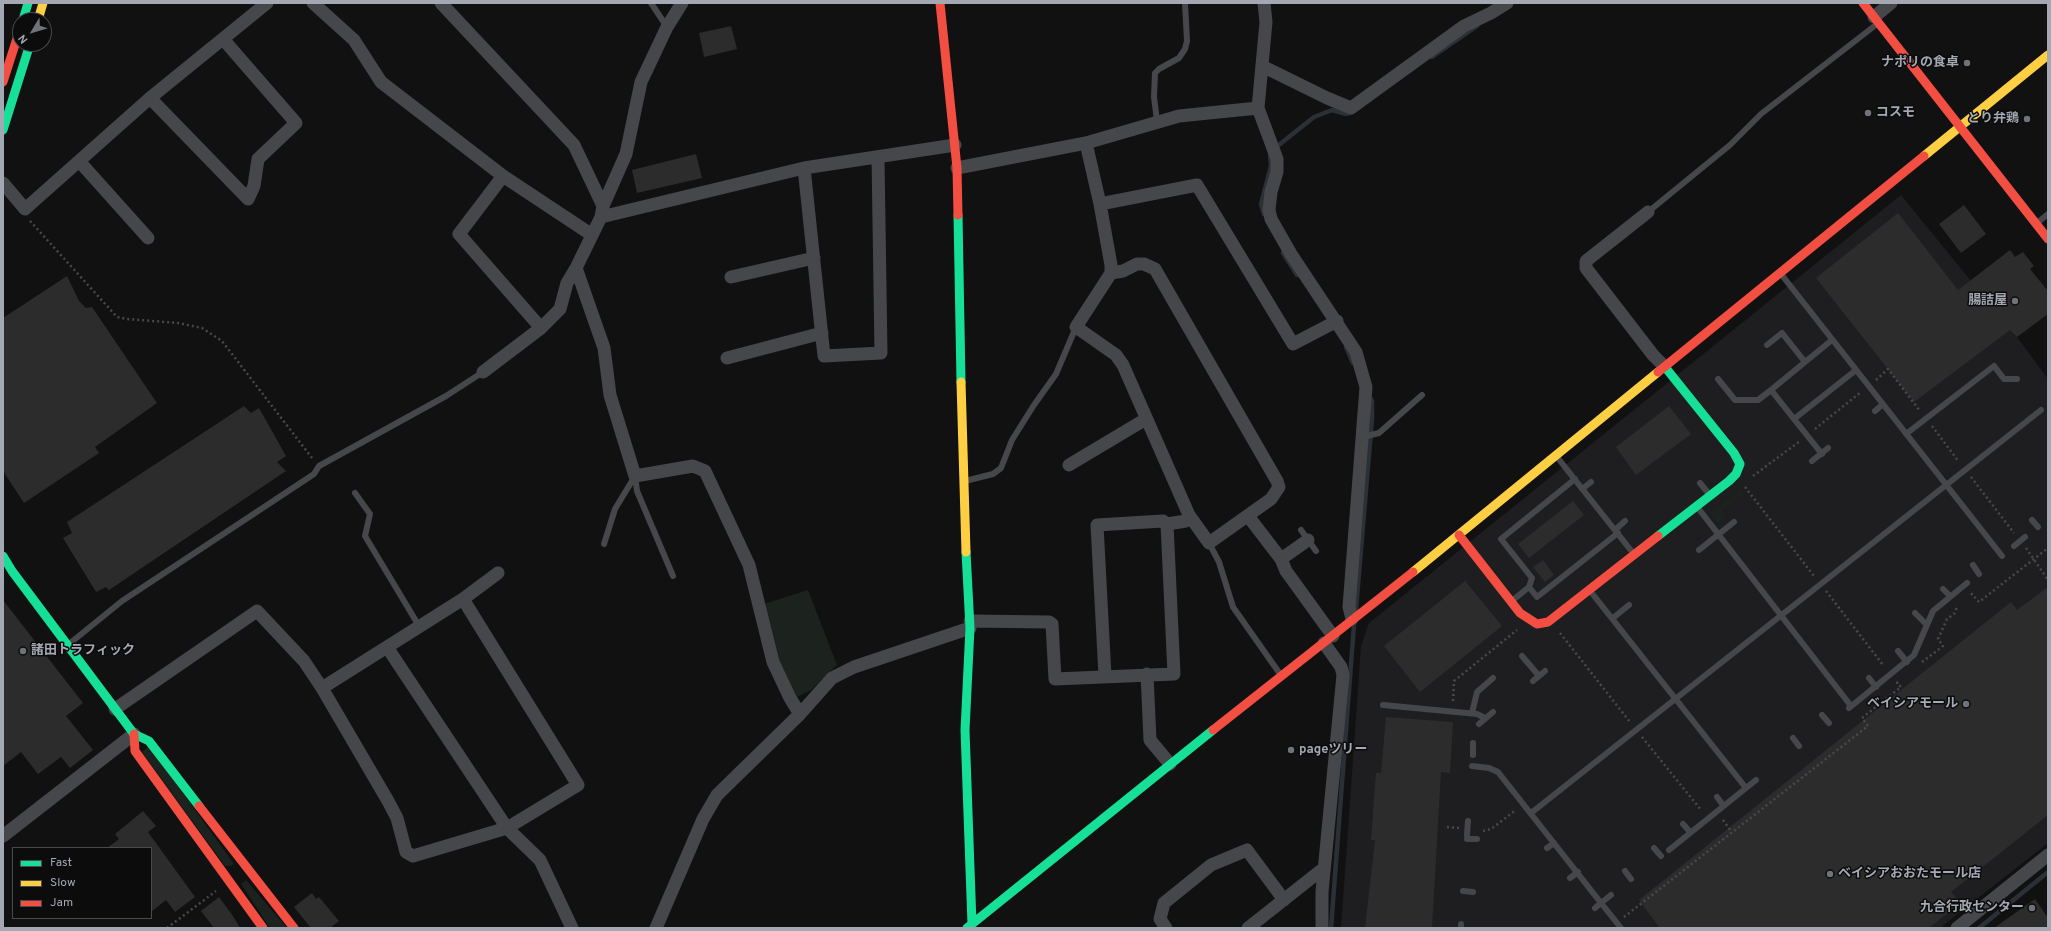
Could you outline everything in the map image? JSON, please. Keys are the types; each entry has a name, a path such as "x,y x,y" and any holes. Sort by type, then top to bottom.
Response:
{"street":[{"path":"3,183 25,209 150,98 267,3"},
{"path":"313,3 354,40 381,82 503,176 592,235"},
{"path":"441,3 574,145 602,212"},
{"path":"483,372 542,328 560,309 567,283 592,235 626,154 641,82 667,28 682,3"},
{"path":"940,3 957,168 963,481 970,625 964,730 971,927"},
{"path":"1264,3 1266,22 1258,108 1277,160 1277,172 1269,201 1271,219 1291,254 1337,321 1356,352 1366,387 1349,607 1352,619"},
{"path":"1262,66 1351,108 1464,26 1491,14 1507,3"},
{"path":"1863,3 2048,239"},
{"path":"1876,20 1891,3"},
{"path":"150,98 248,198 254,186 258,159 296,124 222,39"},
{"path":"3,82 13,52"},
{"path":"3,130 27,52"},
{"path":"971,927 1170,764 1282,677 1352,619 1459,535 2048,55"},
{"path":"957,168 1086,143 1157,121 1179,116 1258,108"},
{"path":"1086,143 1100,204 1111,273 1076,327 1109,350 1120,361 1189,515 1209,543 1248,516 1276,494 1280,487 1155,269 1144,264 1137,264 1123,271 1111,273"},
{"path":"602,212 804,168 955,145"},
{"path":"804,168 824,356 881,353 878,157"},
{"path":"79,161 148,238"},
{"path":"503,176 459,234 542,328"},
{"path":"1100,204 1197,185 1293,344 1337,321"},
{"path":"1459,535 1520,613 1537,624 1548,622 1736,474 1740,464 1734,453 1666,367 1653,355 1586,268 1586,261 1648,212"},
{"path":"731,278 814,258"},
{"path":"576,268 604,348 610,395 635,476 693,466 705,471 749,565 773,662 790,698 800,714"},
{"path":"727,358 822,333"},
{"path":"1069,465 1146,419"},
{"path":"1105,676 1097,525 1163,521 1167,524 1186,521 1189,515"},
{"path":"1248,516 1281,559 1286,571 1329,639 1341,667 1342,675 1324,868 1322,928"},
{"path":"656,928 704,818 717,795 800,714 832,678 854,667 970,625 1049,622 1052,624 1055,679 1174,674 1167,524"},
{"path":"1281,559 1309,540"},
{"path":"3,556 12,572 66,646 134,734 149,741 294,928"},
{"path":"322,688 463,599 498,573"},
{"path":"115,709 257,611 304,661 322,688 397,818 406,852 413,856 507,828 578,785 463,599"},
{"path":"388,647 507,828 540,860 572,928"},
{"path":"1147,674 1150,740 1170,764"},
{"path":"3,836 134,734"},
{"path":"134,734 135,751 263,928"},
{"path":"1166,928 1160,918 1164,903 1211,865 1247,850 1284,900"},
{"path":"1957,928 2048,855"},
{"path":"1248,928 1324,868"}],"lane":[{"path":"651,3 667,28"},
{"path":"1157,121 1153,90 1155,73 1159,69 1179,58 1185,49 1187,41 1185,3"},
{"path":"1648,212 1730,145 1761,114 1876,20"},
{"path":"2036,224 2048,214"},
{"path":"1780,273 2002,556"},
{"path":"963,481 993,474 1001,468 1012,440 1056,374 1076,327"},
{"path":"1767,345 1782,332 1806,362"},
{"path":"1718,379 1735,400 1758,400 1832,340"},
{"path":"1906,434 1994,366 2004,379 2017,378"},
{"path":"1794,419 1856,370"},
{"path":"66,646 122,601 314,474 319,466 446,396 483,372"},
{"path":"1771,390 1822,454"},
{"path":"1363,437 1379,433 1422,394"},
{"path":"1875,411 1883,404"},
{"path":"1531,812 2042,410"},
{"path":"1812,461 1828,448"},
{"path":"1556,456 1634,554"},
{"path":"604,544 615,510 635,476"},
{"path":"635,476 637,491 673,576"},
{"path":"1511,602 1530,587 1532,578 1501,539 1575,479"},
{"path":"1582,489 1591,482"},
{"path":"1700,483 1710,495"},
{"path":"355,494 370,514 365,536 419,626"},
{"path":"1696,506 1850,707 1914,655 1933,611 1967,584"},
{"path":"2032,520 2038,527"},
{"path":"1530,587 1537,597 1616,532 1625,521"},
{"path":"1699,550 1734,522"},
{"path":"2014,546 2025,537"},
{"path":"1209,543 1219,562 1233,607 1282,677"},
{"path":"1973,566 1979,574"},
{"path":"1943,589 1950,596"},
{"path":"1589,590 1613,618 1746,788"},
{"path":"1613,618 1629,605"},
{"path":"1915,613 1927,625"},
{"path":"1898,651 1907,662"},
{"path":"1522,656 1539,676"},
{"path":"1533,681 1545,671"},
{"path":"1472,713 1477,692 1494,678"},
{"path":"1869,678 1876,687"},
{"path":"1383,705 1472,713 1485,718"},
{"path":"1479,724 1494,712"},
{"path":"1822,715 1829,723"},
{"path":"1793,738 1799,746"},
{"path":"1473,754 1474,743"},
{"path":"1472,766 1489,768 1498,772 1621,928"},
{"path":"1669,850 1723,805 1756,780"},
{"path":"1717,798 1723,805"},
{"path":"1468,821 1467,834 1477,839"},
{"path":"1683,824 1690,832"},
{"path":"1547,848 1554,843"},
{"path":"1654,848 1661,856"},
{"path":"1625,871 1631,878"},
{"path":"1570,878 1578,872"},
{"path":"1463,891 1473,892"},
{"path":"1595,908 1611,894"}],"path":[{"path":"25,209 25,216 117,317 178,323 202,328 222,341 319,466"},
{"path":"1966,599 1972,594 1979,602 2048,548"},
{"path":"1920,664 1943,646 1938,639 1947,619 1954,614 1955,609 1960,604"},
{"path":"1453,712 1454,681 1519,629"},
{"path":"1616,922 1731,831 1868,726 1862,718 1901,687 1897,683 1903,678"},
{"path":"1624,726 1630,721"},
{"path":"1447,827 1467,834 1492,829 1524,804"},
{"path":"167,928 229,881"}],"shaded area":[{"path":"1901,195 2020,341 2048,379 2048,843 1940,928 1341,928 1361,646 1369,623"},
{"path":"1741,490 1745,493 1722,510 1726,517 1718,523 1710,513"},
{"path":"808,590 837,665 811,690 795,698 777,665 764,604"},
{"path":"149,746 234,864 225,866 142,752"},
{"path":"246,880 287,928 270,928 241,884"}],"building":[{"path":"731,26 737,49 704,57 699,33"},
{"path":"696,154 702,178 637,193 632,170"},
{"path":"1964,205 1986,234 1961,253 1939,224"},
{"path":"1898,213 1958,290 2010,250 2015,257 2023,252 2034,266 2030,269 2048,291 2048,314 2017,337 2010,330 1914,402 1816,278"},
{"path":"67,276 79,301 86,308 92,307 157,403 95,447 99,453 24,503 3,471 3,318"},
{"path":"244,406 251,413 259,408 286,456 277,462 286,471 109,590 106,587 96,592 63,538 72,533 67,522"},
{"path":"1669,406 1691,434 1636,475 1616,447"},
{"path":"1573,501 1584,515 1529,558 1518,544"},
{"path":"1543,560 1554,575 1545,582 1533,567"},
{"path":"1465,581 1502,626 1420,692 1384,646"},
{"name":"ベイシアモール","path":"2048,587 2048,815 1951,892 1960,903 1929,928 1660,928 1639,900 2011,602 2017,610"},
{"name":"諸田トラフィック","path":"3,600 83,703 66,716 93,750 70,768 61,757 38,774 21,752 3,766"},
{"path":"1386,717 1453,722 1450,773 1441,772 1432,928 1365,928 1375,840 1371,840 1376,773 1381,773"},
{"path":"143,811 156,826 148,832 195,897 175,912 166,900 152,911 152,847 108,847 119,839 115,834"},
{"path":"312,893 316,899 319,897 339,921 330,928 311,928 294,907"},
{"path":"219,897 240,928 214,928 201,911"},
{"name":"九合行政センター","path":"2035,899 2048,918 2048,928 1994,928"}],"waterway":[{"path":"1432,57 1477,26"},
{"path":"1275,148 1314,117 1332,110 1346,114 1352,112"},
{"path":"1264,214 1261,204 1271,166 1270,155"},
{"path":"1283,253 1297,275"},
{"path":"1346,347 1353,363"},
{"path":"1356,609 1372,419 1372,401 1369,396"},
{"path":"1331,928 1354,625"},
{"path":"1979,928 2048,872"}],"traffic: fast":[{"path":"25,12 28,3"},
{"path":"3,130 27,52"},
{"path":"958,215 961,382"},
{"path":"1658,536 1729,481 1736,474 1740,464 1734,453 1665,367"},
{"path":"966,552 970,628 965,730 972,924"},
{"path":"3,556 12,571 134,734 149,741 199,806"},
{"path":"967,928 1213,730"}],"traffic: slow":[{"path":"40,12 43,3"},
{"path":"1924,156 2048,55"},
{"path":"1413,572 1658,372"},
{"path":"961,382 966,552"}],"traffic: jam":[{"path":"940,3 957,168 958,215"},
{"path":"1863,3 2048,239"},
{"path":"3,82 13,52"},
{"path":"1658,372 1924,156"},
{"path":"1459,535 1520,613 1537,624 1548,622 1658,536"},
{"path":"1213,730 1413,572"},
{"path":"134,734 135,751 263,928"},
{"path":"199,806 294,928"}],"place":[{"name":"ナポリの食卓","path":"1967,63"},
{"name":"コスモ","path":"1868,113"},
{"name":"とり弁鶏","path":"2027,119"},
{"name":"腸詰屋","path":"2015,301"},
{"name":"諸田トラフィック","path":"23,651"},
{"name":"ベイシアモール","path":"1966,704"},
{"name":"pageツリー","path":"1291,750"},
{"name":"ベイシアおおたモール店","path":"1830,874"},
{"name":"九合行政センター","path":"2032,908"}]}
